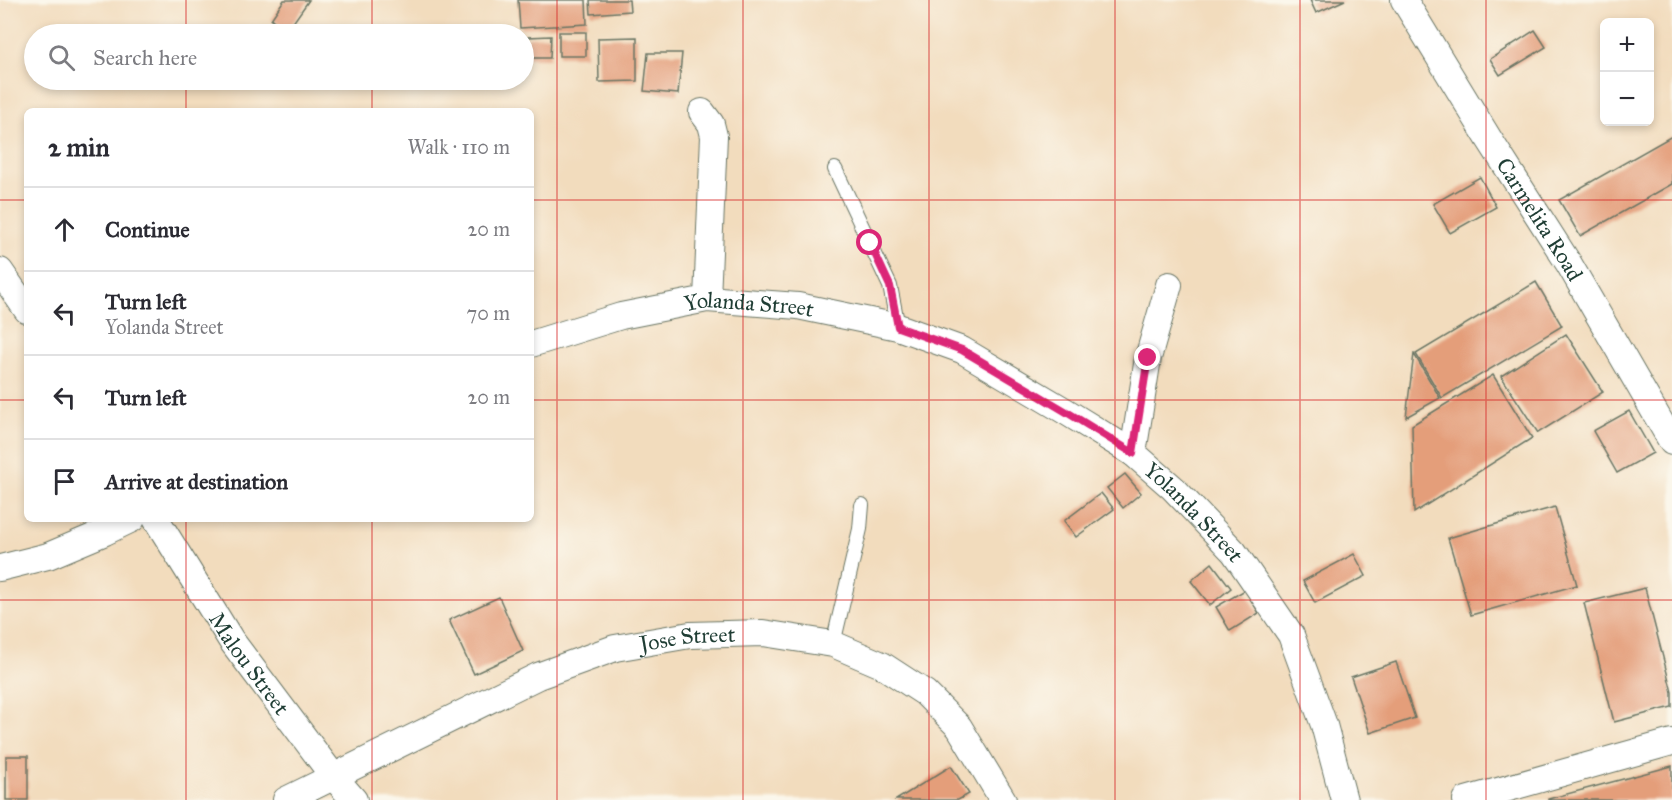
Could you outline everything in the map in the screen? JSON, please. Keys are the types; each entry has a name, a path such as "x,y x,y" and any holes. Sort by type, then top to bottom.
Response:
{"street":[{"name":"Carmelita Road","path":"1404,0 1569,264 1672,442"},
{"path":"702,112 711,124 714,136 707,299"},
{"path":"0,271 24,306"},
{"path":"1133,453 1148,358 1169,285"},
{"name":"Yolanda Street","path":"534,343 621,316 707,299 798,306 898,327 962,350 1133,453 1173,488 1234,552 1291,636 1324,725 1344,800"},
{"path":"0,568 48,556 126,522"},
{"name":"Malou Street","path":"158,522 231,640 333,776 354,800"},
{"name":"Jose Street","path":"286,800 538,676 615,648 690,635 763,633 833,644 882,665 925,693 959,727 1003,800"},
{"path":"1466,800 1672,742"}],"lane":[{"path":"835,169 890,286 898,327"},
{"path":"833,644 860,529 862,505"}],"building":[{"path":"284,0 309,0 292,24 279,24 271,19"},
{"path":"518,0 586,0 587,24 534,27 534,24 520,24"},
{"path":"590,0 629,0 630,11 591,14"},
{"path":"1310,0 1345,0 1316,13"},
{"path":"1535,30 1546,47 1500,75 1490,59"},
{"path":"559,32 586,32 586,56 559,56"},
{"path":"551,36 550,58 534,58 534,37"},
{"path":"637,37 637,81 599,82 598,38"},
{"path":"648,53 682,53 678,94 644,91"},
{"path":"1672,136 1672,184 1580,236 1559,200"},
{"path":"1480,177 1496,207 1450,233 1433,204"},
{"path":"1536,282 1562,326 1442,398 1416,354"},
{"path":"1566,334 1603,392 1538,433 1501,376"},
{"path":"1414,354 1440,398 1406,417"},
{"path":"1493,375 1532,438 1414,513 1412,425"},
{"path":"1629,411 1653,453 1617,473 1593,431"},
{"path":"1125,474 1141,493 1123,508 1107,488"},
{"path":"1101,493 1114,509 1076,537 1064,521"},
{"path":"1555,507 1577,585 1471,615 1448,538"},
{"path":"1354,554 1366,576 1315,603 1303,581"},
{"path":"1212,563 1231,588 1210,605 1191,581"},
{"path":"1645,588 1672,692 1672,707 1614,722 1584,603"},
{"path":"1245,590 1259,613 1230,631 1216,607"},
{"path":"499,597 523,651 474,674 449,620"},
{"path":"1396,662 1415,718 1370,733 1351,677"},
{"path":"6,756 28,756 28,800 6,800"},
{"path":"951,766 969,794 958,800 896,800"},
{"path":"1672,766 1672,800 1548,800 1548,799"}],"route":[{"path":"870,243 890,286 898,327 962,350 1133,453 1148,358"}]}
